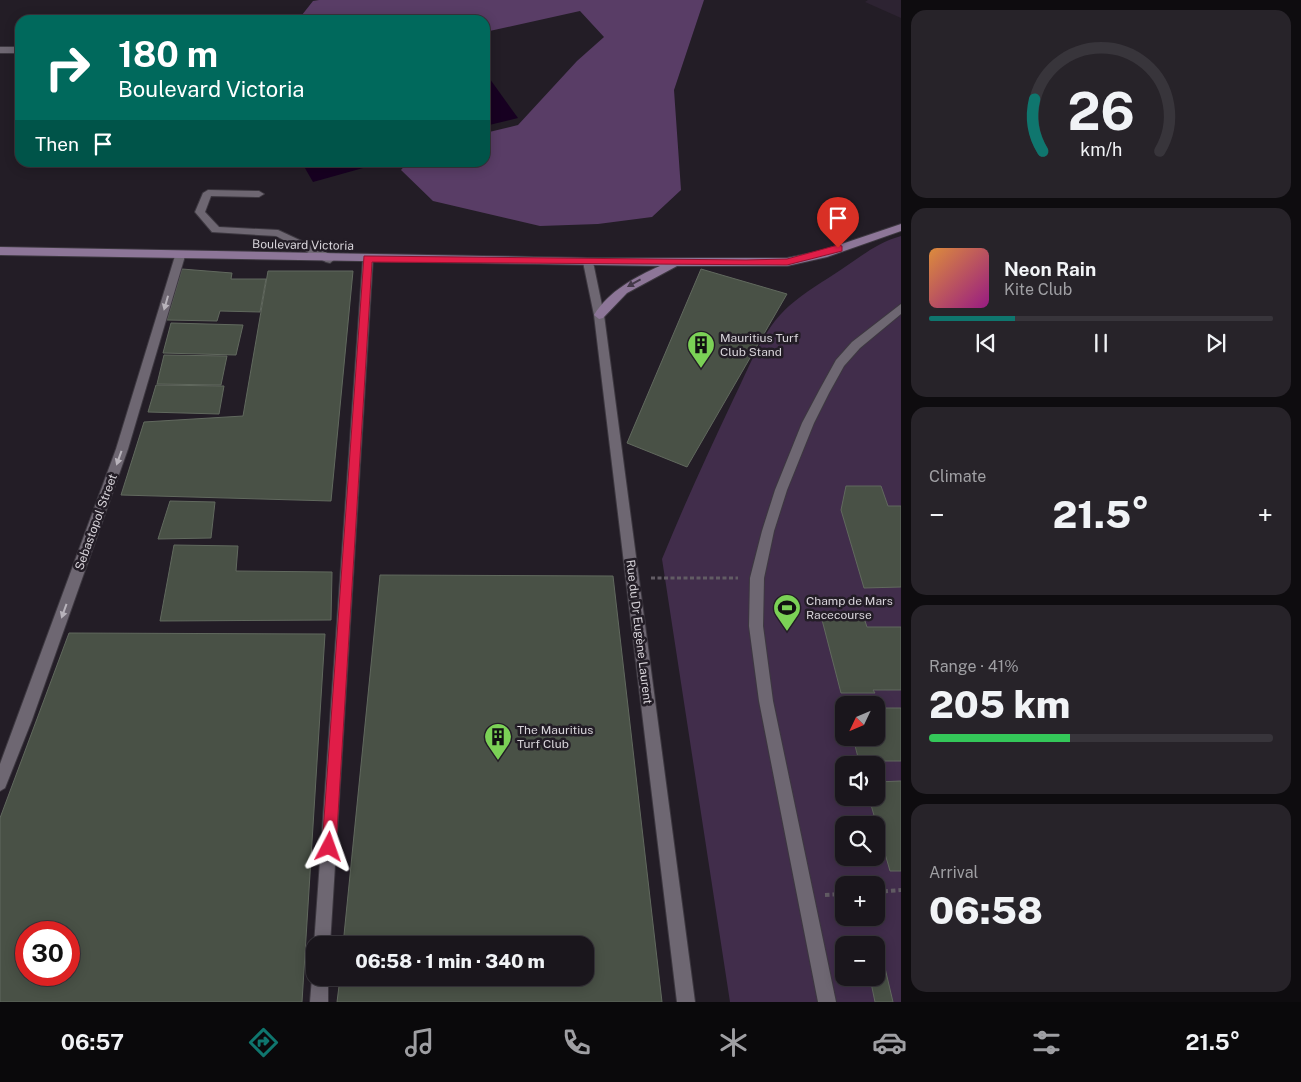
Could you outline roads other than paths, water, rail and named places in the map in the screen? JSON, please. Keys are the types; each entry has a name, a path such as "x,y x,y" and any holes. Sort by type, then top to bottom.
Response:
{"main road":[{"name":"Boulevard Victoria","path":"0,251 330,259 787,262 823,254 901,227"},
{"path":"599,316 611,300 629,285 678,262"}],"street":[{"path":"0,50 15,50"},
{"path":"259,194 208,193 200,212 216,230 278,233 330,259"},
{"name":"Sebastopol Street","path":"0,783 25,720 122,449 180,256"},
{"path":"323,936 368,258"},
{"name":"Rue du Dr Eugène Laurent","path":"588,262 599,316 686,1002"},
{"path":"826,1002 766,701 756,626 757,578 768,531 781,490 808,423 824,392 840,363 856,345 901,308"},
{"path":"319,1002 320,986"}],"place":[{"name":"Mauritius Turf Club Stand","path":"701,369"},
{"name":"Champ de Mars Racecourse","path":"787,632"},
{"name":"The Mauritius Turf Club","path":"498,761"}]}
